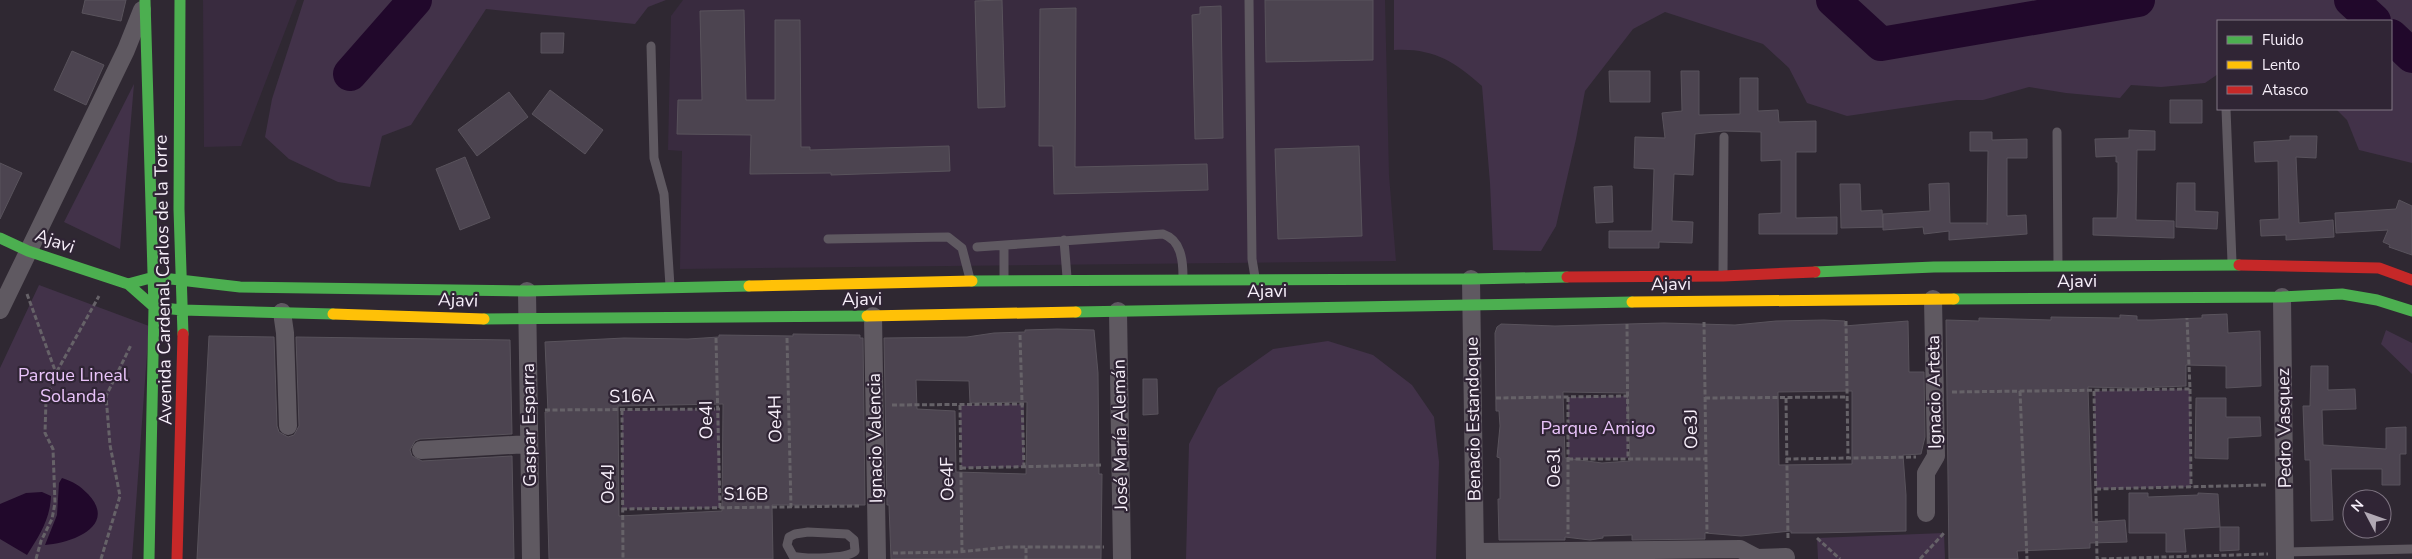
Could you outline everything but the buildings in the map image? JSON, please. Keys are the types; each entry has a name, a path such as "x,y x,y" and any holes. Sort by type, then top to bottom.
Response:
{"street":[{"name":"Avenida Cardenal Carlos de la Torre","path":"177,559 184,350 179,209 180,0"},
{"name":"Avenida Cardenal Carlos de la Torre","path":"145,1 154,277 149,559"},
{"path":"0,310 126,50 145,1"},
{"name":"Ajavi","path":"0,238 28,251 128,284 154,306 182,310 527,320 872,316 1703,301 2282,297 2342,294 2377,300 2412,312"},
{"name":"Ajavi","path":"128,284 154,277 183,282 240,287 526,291 670,286 1004,280 1471,279 1632,274 1723,276 1934,267 2232,265 2379,268 2412,280"},
{"name":"Benacio Estandoque","path":"1471,279 1475,556"},
{"name":"Gaspar Esparra","path":"526,291 531,559"},
{"name":"Pedro Vasquez","path":"2280,555 2282,297"},
{"name":"Ignacio Arteta","path":"1926,513 1926,473 1936,456 1933,299"},
{"name":"José María Alemán","path":"1118,311 1122,559"},
{"path":"282,312 285,333 288,426"},
{"name":"Ignacio Valencia","path":"871,548 872,316"},
{"path":"421,450 529,444"},
{"path":"1475,556 1702,549 1740,549 1756,558 1786,556"}],"lane":[{"path":"1249,0 1252,259 1255,280"},
{"path":"651,46 654,158 664,194 670,286"},
{"path":"2226,110 2232,265"},
{"path":"2057,132 2058,266"},
{"path":"1723,276 1724,138"},
{"path":"978,247 1163,234 1169,236 1179,248 1183,262 1183,280"},
{"path":"828,239 948,237 962,248 971,281"},
{"path":"1064,240 1067,280"},
{"path":"1004,246 1004,280"},
{"path":"808,532 847,534 854,540 871,548 855,551 849,557 798,558 789,552 787,545 789,537 794,534 808,532"},
{"path":"2280,555 2412,549"}],"path":[{"path":"19,270 56,373"},
{"path":"36,559 41,541 52,519 55,503 53,449 45,433 46,400 56,373 110,278"},
{"path":"2187,313 2191,487"},
{"path":"1846,317 1848,458"},
{"name":"Oe3J","path":"1702,549 1706,459 1704,319"},
{"path":"1627,320 1628,458"},
{"path":"1020,327 1024,404 1024,467"},
{"name":"Oe4H","path":"787,330 790,507"},
{"name":"Oe4I","path":"716,333 720,408 720,508"},
{"path":"101,559 120,496 110,445 106,396 134,336"},
{"path":"1944,392 2190,389"},
{"path":"2020,391 2027,559"},
{"path":"2094,391 2097,559 2280,555"},
{"path":"1496,398 1628,396"},
{"name":"Oe3l","path":"1568,397 1568,540"},
{"path":"1705,398 1847,397"},
{"path":"1786,398 1788,539"},
{"path":"884,404 1024,404"},
{"name":"Oe4F","path":"960,405 962,552"},
{"name":"S16A","path":"544,410 720,408"},
{"name":"Oe4J","path":"622,410 623,559"},
{"path":"1786,459 1921,457"},
{"path":"1568,459 1706,459"},
{"path":"961,468 1106,465"},
{"path":"2096,489 2267,485"},
{"name":"S16B","path":"622,509 869,506"},
{"path":"1920,559 1944,533"},
{"path":"1817,538 1840,559"},
{"path":"871,548 962,552 1026,548 1107,547"},
{"path":"1026,548 1026,559"}],"shaded area":[{"path":"203,0 297,0 241,146 204,147"},
{"path":"683,0 1385,0 1389,175 1396,261 680,269 682,151 668,150 671,16"},
{"path":"62,478 76,484 88,494 96,505 98,515 95,524 88,531 67,541 45,545 57,515 59,483"},
{"path":"42,492 51,496 49,513 40,534 27,555 0,539 0,504 26,493"}],"green space":[{"path":"304,0 666,0 648,7 635,24 486,9 411,125 382,136 370,187 338,182 289,159 265,137 272,99"},
{"path":"1394,0 2412,0 2412,163 2359,150 2347,120 2337,110 2392,110 2392,20 2217,20 2217,75 2205,83 2161,87 2131,85 2120,98 2066,93 2029,87 1983,100 1957,100 1847,116 1807,103 1789,68 1763,44 1665,12 1633,29 1585,91 1556,226 1541,251 1493,250 1482,86 1452,63 1442,58 1420,51 1394,50"},
{"path":"134,84 120,249 64,222"},
{"name":"Parque Lineal Solanda","path":"39,285 149,326 132,559 0,559 0,368"},
{"path":"2386,330 2412,343 2412,374 2381,344"},
{"path":"1328,341 1373,355 1412,385 1434,417 1439,462 1436,559 1186,559 1189,444 1218,388 1273,349"},
{"path":"2190,389 2191,487 2096,489 2094,391"},
{"name":"Parque Amigo","path":"1628,396 1628,458 1568,459 1568,397"},
{"path":"1024,404 1024,467 961,468 960,405"},
{"path":"720,409 720,508 622,509 622,410"},
{"path":"1944,533 1945,559 1818,559 1817,538"}],"waterway":[{"path":"350,74 415,0"},
{"path":"1833,0 1881,44 2138,0"},
{"path":"2351,0 2373,20"},
{"path":"2392,37 2412,56"}],"traffic: fast":[{"path":"145,0 154,307 149,559"},
{"path":"180,0 179,209 183,334"},
{"path":"0,238 28,251 128,284 154,307 182,310 333,314"},
{"path":"1815,272 1934,267 2239,265"},
{"path":"128,284 154,277 240,287 527,291 749,286"},
{"path":"972,281 1567,277"},
{"path":"1954,299 2282,297 2342,294 2377,300 2412,311"},
{"path":"1076,312 1632,302"},
{"path":"484,319 867,316"}],"traffic: slow":[{"path":"749,286 972,281"},
{"path":"1632,302 1954,299"},
{"path":"867,316 1076,312"},
{"path":"333,314 484,319"}],"traffic: jam":[{"path":"2239,265 2379,268 2412,280"},
{"path":"1567,277 1723,276 1815,272"},
{"path":"177,559 183,334"}]}
